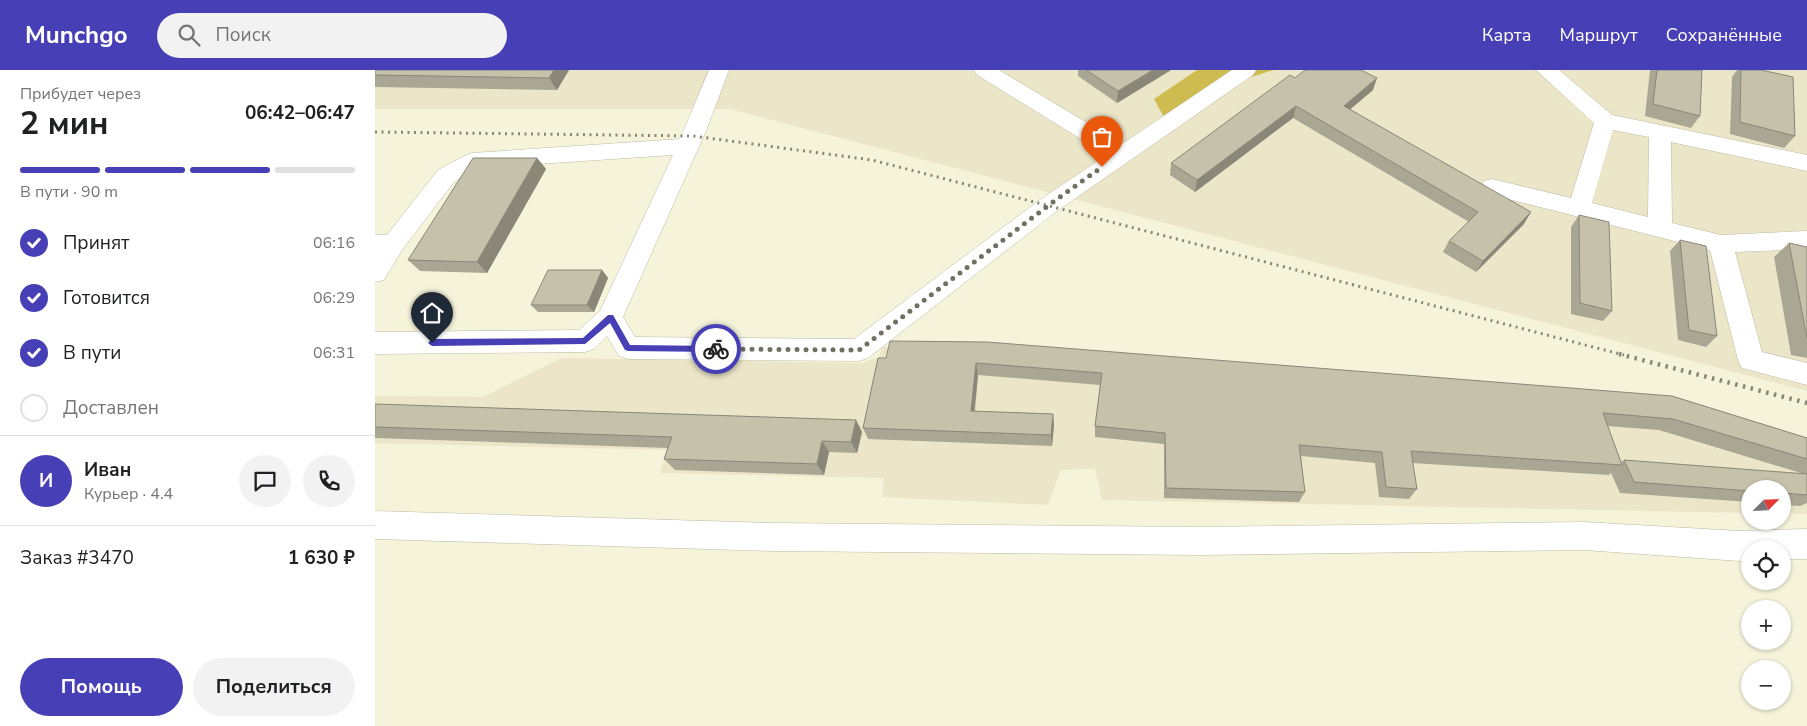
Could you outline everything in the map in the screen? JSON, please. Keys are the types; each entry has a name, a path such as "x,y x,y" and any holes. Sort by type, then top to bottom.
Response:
{"street":[{"path":"375,343 585,341 611,318 688,146 719,70"},
{"path":"984,70 1122,154"},
{"path":"611,318 628,348 859,350 1049,205 1246,70"},
{"path":"1546,70 1605,121 1807,163"},
{"path":"1579,209 1605,121"},
{"path":"1660,132 1660,229"},
{"path":"375,273 384,244 446,176 472,162 688,146"},
{"path":"1492,187 1721,244 1807,240"},
{"path":"1721,244 1751,360 1807,374"},
{"path":"375,524 773,537 1200,541 1585,536 1740,546 1807,544"}],"shaded area":[{"path":"375,70 1807,70 1807,391 730,109 375,109"},
{"path":"1197,70 1274,70 1248,78 1215,102 1164,117 1154,99"},
{"path":"882,347 978,349 1657,406 1807,454 1807,514 1791,513 1791,480 1741,480 1741,513 1102,500 1095,469 1061,470 1048,505 882,497 884,478 660,473 667,450 375,443 375,396 483,397 562,358 862,363 879,357"}],"building":[{"path":"375,70 554,70 549,78 375,75"},
{"path":"1086,70 1153,70 1118,91"},
{"path":"1305,70 1361,70 1377,78 1344,106 1531,212 1483,261 1449,241 1478,212 1296,106 1197,180 1171,163 1290,75 1295,78"},
{"path":"1657,70 1702,70 1700,116 1653,104"},
{"path":"1741,70 1761,70 1793,77 1795,136 1740,122"},
{"path":"473,158 537,158 477,262 408,260"},
{"path":"1579,215 1609,222 1612,311 1580,303"},
{"path":"1680,240 1706,246 1717,336 1689,330"},
{"path":"1789,243 1807,247 1807,338"},
{"path":"548,270 602,270 587,305 531,305"},
{"path":"890,341 987,342 1672,396 1807,438 1807,459 1673,419 1603,413 1622,465 1411,451 1417,489 1386,487 1382,452 1299,445 1305,492 1166,488 1165,433 1095,426 1102,373 976,363 971,411 1053,414 1051,435 863,428 878,358 886,358"},
{"path":"375,404 856,420 851,442 822,441 817,464 664,459 672,437 375,427"},
{"path":"1624,460 1807,474 1807,495 1791,494 1791,480 1741,480 1741,490 1634,482"}],"railway":[{"path":"375,132 693,136 872,160 1624,355"},
{"path":"1619,354 1807,403"}],"way so far":[{"path":"716,349 859,350 1049,205 1102,167"}],"route":[{"path":"432,343 585,341 611,318 628,348 716,349"}]}
